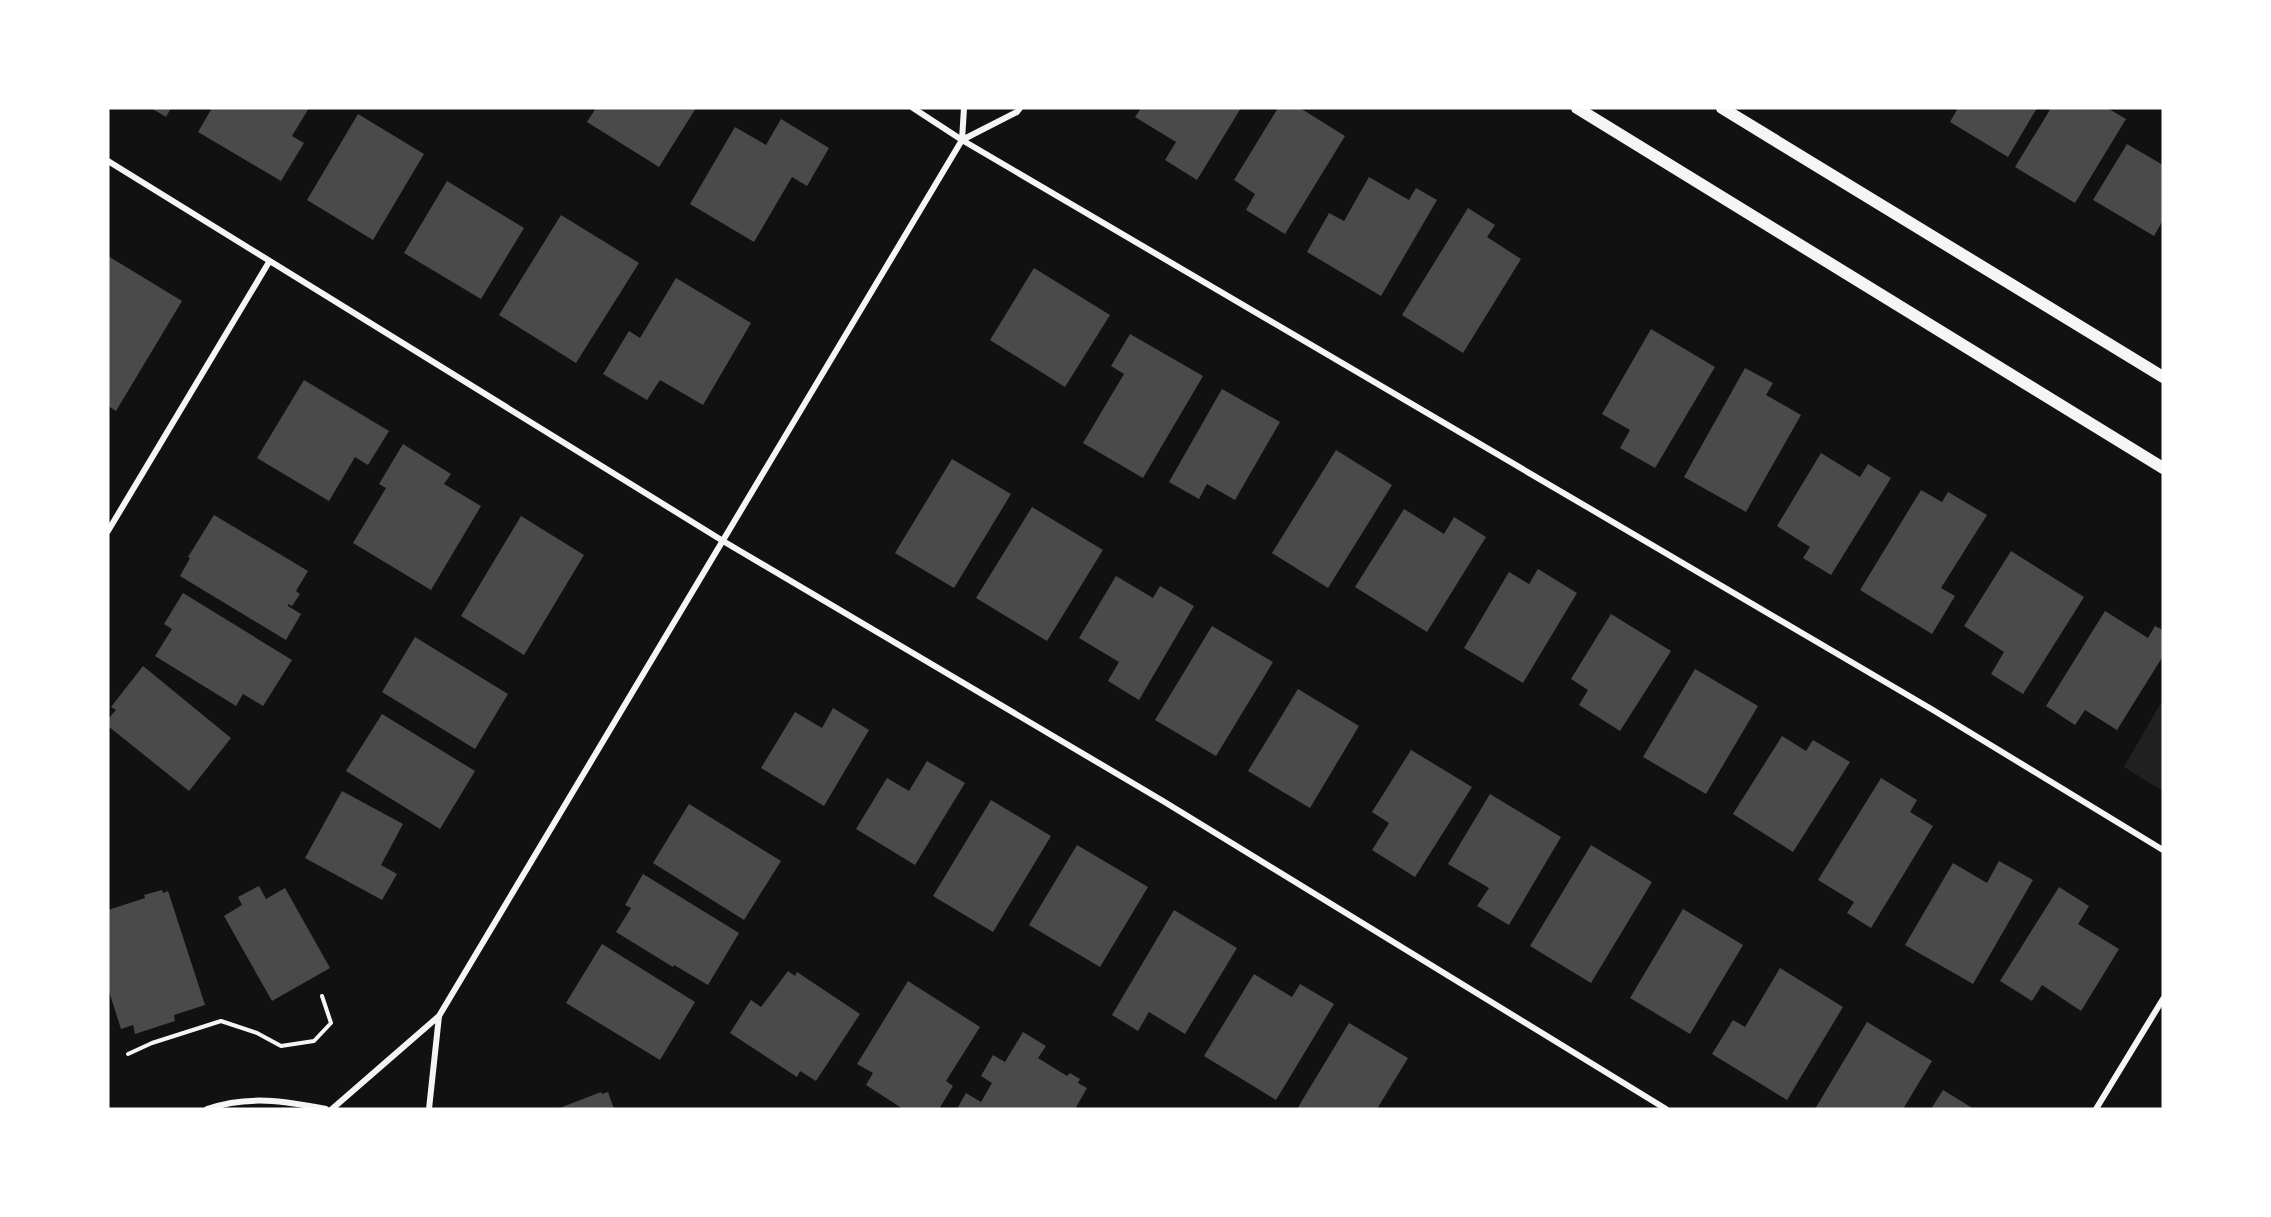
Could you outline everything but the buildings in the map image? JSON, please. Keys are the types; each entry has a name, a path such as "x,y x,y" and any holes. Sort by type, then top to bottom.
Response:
{"main road":[{"path":"1577,108 2163,468"},
{"path":"1722,108 2163,377"}],"street":[{"path":"913,108 962,140 1934,710 2163,850"},
{"path":"332,1109 439,1016 962,140 964,108"},
{"path":"962,140 1017,112 1020,108"},
{"path":"108,161 723,541 1163,801 1666,1109"},
{"path":"108,531 269,262"},
{"path":"2096,1109 2163,999"},
{"path":"429,1109 439,1016"},
{"path":"207,1109 222,1104 277,1100 326,1109"}],"path":[{"path":"128,1053 220,1021 257,1033 281,1046 314,1041 331,1023 322,996"}],"shaded area":[{"path":"2163,699 2163,791 2124,767"}]}
